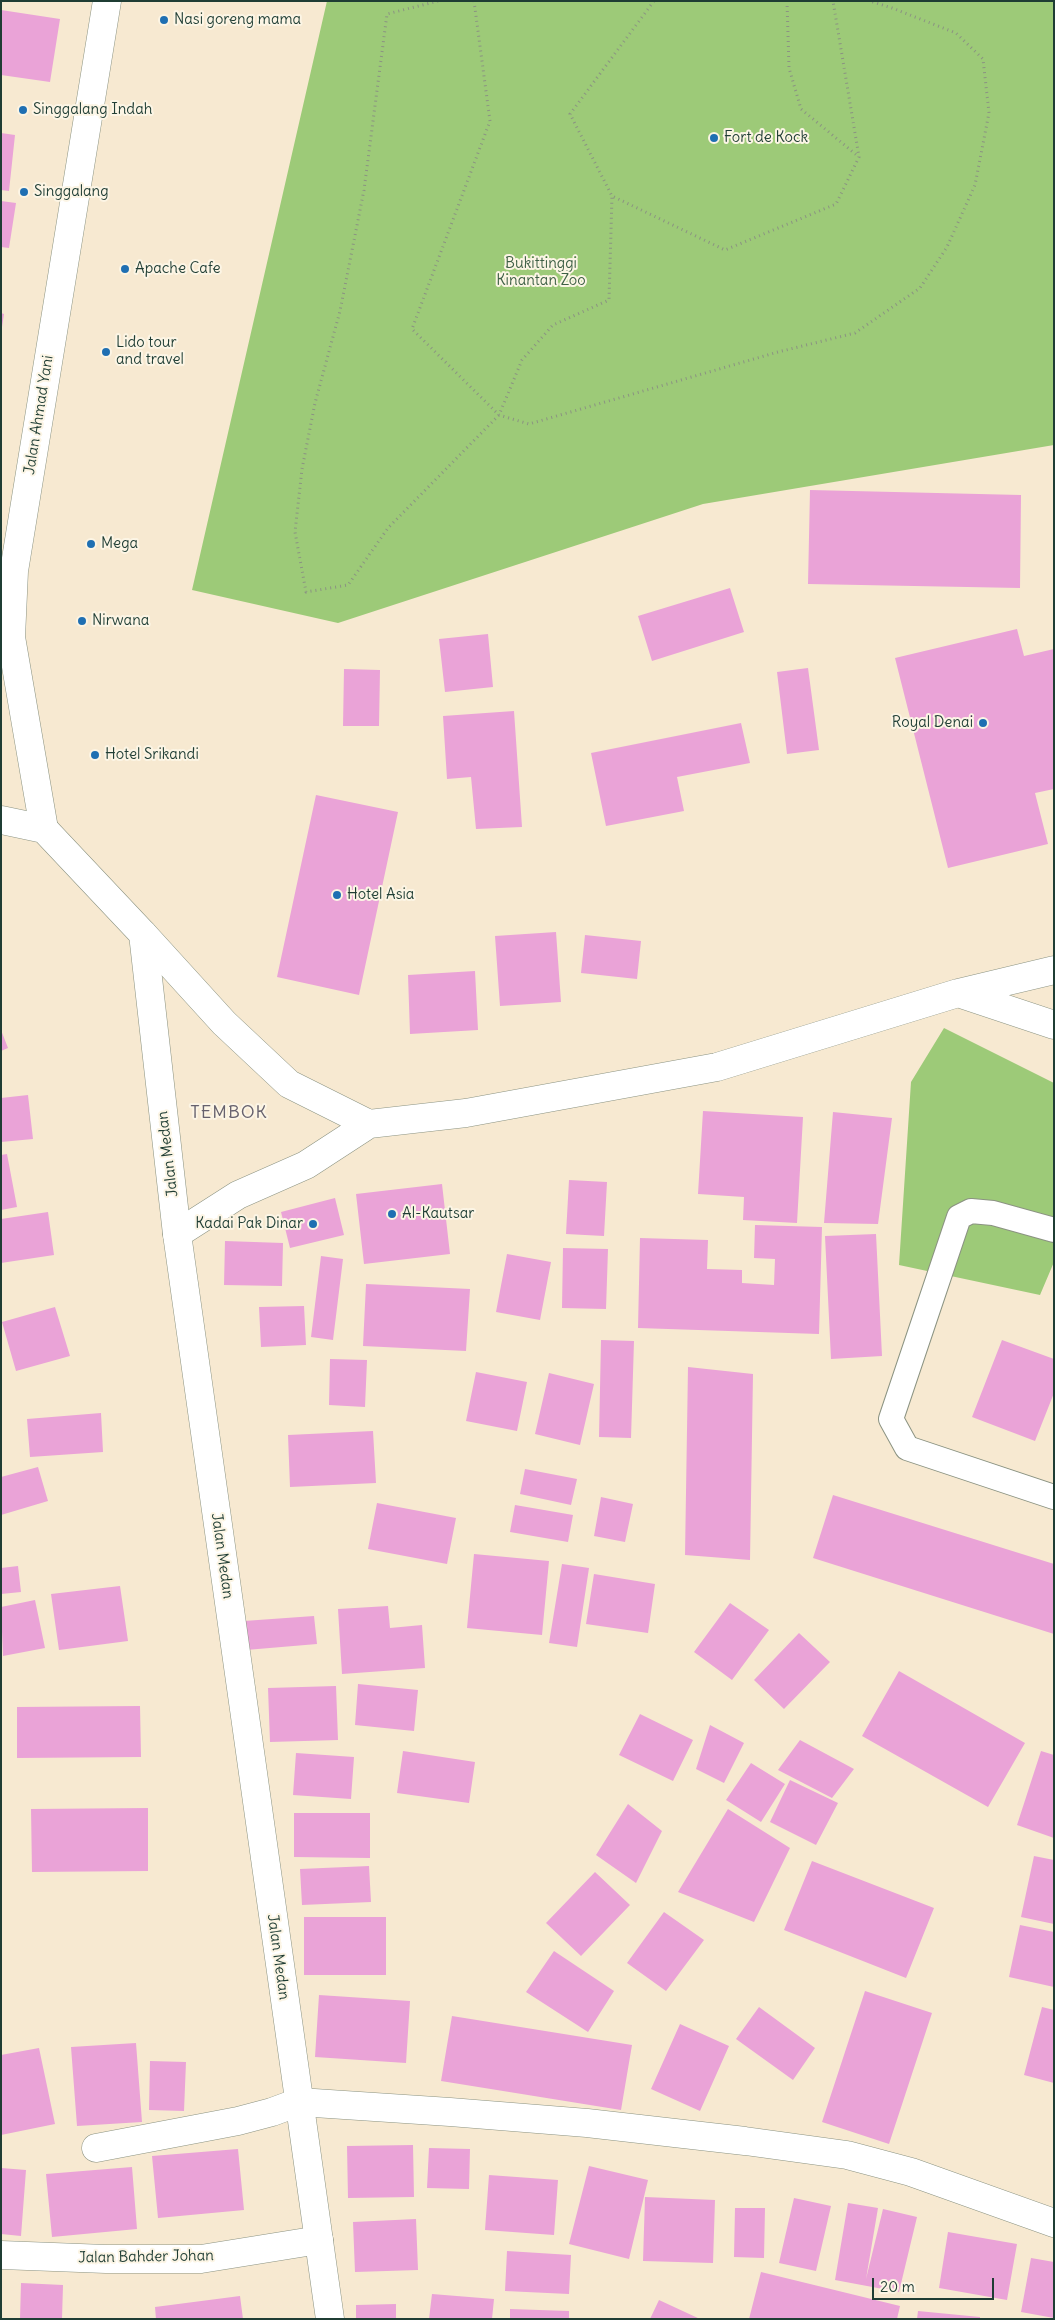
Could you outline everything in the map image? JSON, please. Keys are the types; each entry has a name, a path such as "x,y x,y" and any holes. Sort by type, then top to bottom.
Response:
{"main road":[{"name":"Jalan Ahmad Yani","path":"44,829 11,637 14,571 107,1"},
{"path":"1,820 44,829 224,1023 289,1084 369,1124"},
{"name":"Jalan Medan","path":"143,934 177,1234 330,2319"},
{"path":"177,1234 238,1195 306,1165 369,1124 466,1113 717,1067 958,993 1054,970"},
{"path":"958,993 1054,1025"},
{"path":"96,2148 238,2121 272,2112 299,2102 587,2123 847,2155 911,2172 1054,2223"},
{"name":"Jalan Bahder Johan","path":"1,2255 106,2259 200,2258 319,2240"}],"lane":[{"path":"1054,1230 993,1213 971,1211 959,1217 891,1419 907,1448 1054,1497"}],"path":[{"path":"438,1 387,14 364,190 340,312 315,403 302,469 295,532 306,592 348,584 388,528 499,415 522,360 553,325 608,300 612,196 570,114 654,1"},
{"path":"474,1 490,120 412,329 499,415 529,424 769,354 855,333 920,288 947,247 975,185 989,113 983,59 956,33 870,1"},
{"path":"786,1 788,68 801,109 859,157"},
{"path":"612,196 725,250 836,204 859,157 833,1"}],"green space":[{"name":"Bukittinggi Kinantan Zoo","path":"327,1 1054,1 1054,445 703,504 338,623 192,590"},
{"path":"944,1028 1054,1083 1054,1262 1040,1295 899,1265 911,1082"}],"building":[{"path":"1,10 60,19 50,82 1,75"},
{"path":"1,133 15,135 9,191 1,190"},
{"path":"1,201 16,203 9,248 1,247"},
{"path":"1,313 4,314 2,327 1,326"},
{"path":"810,490 1021,495 1020,588 808,584"},
{"path":"730,588 744,632 652,661 638,616"},
{"name":"Royal Denai","path":"1017,629 1024,656 1054,649 1054,789 1035,793 1048,844 948,868 895,658"},
{"path":"488,634 493,687 445,692 439,639"},
{"path":"808,668 819,750 787,754 777,672"},
{"path":"344,669 380,670 379,726 343,726"},
{"path":"514,711 522,827 476,829 471,777 447,779 443,716"},
{"path":"741,723 750,763 677,777 684,811 606,826 591,753"},
{"name":"Hotel Asia","path":"316,795 398,812 359,995 277,977"},
{"path":"556,932 561,1002 500,1006 495,936"},
{"path":"585,935 641,941 637,979 581,973"},
{"path":"475,971 478,1030 410,1034 408,975"},
{"path":"1,1030 8,1048 1,1051"},
{"path":"28,1095 33,1139 1,1142 1,1098"},
{"path":"703,1111 803,1117 797,1223 743,1220 744,1197 698,1194"},
{"path":"833,1112 892,1118 878,1224 824,1223"},
{"path":"7,1154 17,1207 1,1210 1,1155"},
{"path":"569,1180 607,1182 604,1236 566,1234"},
{"path":"442,1184 450,1254 364,1264 356,1194"},
{"name":"Kadai Pak Dinar","path":"335,1198 344,1235 290,1248 281,1212"},
{"path":"48,1212 54,1255 1,1263 1,1219"},
{"path":"755,1225 822,1227 819,1334 638,1328 640,1238 708,1240 707,1269 742,1270 742,1283 774,1285 775,1259 754,1258"},
{"path":"876,1234 882,1356 831,1359 825,1236"},
{"path":"225,1241 283,1243 282,1286 224,1285"},
{"path":"563,1248 608,1249 606,1309 562,1308"},
{"path":"507,1254 551,1262 540,1320 496,1312"},
{"path":"321,1256 343,1259 333,1340 311,1337"},
{"path":"366,1284 470,1289 466,1351 363,1346"},
{"path":"304,1306 306,1345 261,1347 259,1307"},
{"path":"55,1307 70,1356 16,1371 2,1322"},
{"path":"601,1340 634,1341 631,1438 599,1437"},
{"path":"1002,1340 1054,1359 1054,1393 1035,1441 972,1417"},
{"path":"330,1359 367,1360 365,1407 329,1405"},
{"path":"688,1367 753,1374 750,1560 685,1555"},
{"path":"476,1372 527,1382 517,1431 466,1421"},
{"path":"549,1373 594,1384 580,1445 535,1434"},
{"path":"101,1413 103,1452 30,1457 27,1419"},
{"path":"373,1431 376,1483 290,1487 288,1435"},
{"path":"38,1467 48,1501 1,1515 1,1477"},
{"path":"525,1469 577,1479 571,1505 520,1494"},
{"path":"833,1495 1054,1564 1054,1634 813,1558"},
{"path":"601,1497 633,1504 625,1542 594,1536"},
{"path":"377,1503 456,1518 447,1564 368,1549"},
{"path":"515,1505 573,1515 568,1542 510,1532"},
{"path":"474,1554 549,1561 542,1635 467,1628"},
{"path":"562,1564 589,1568 577,1647 549,1643"},
{"path":"18,1566 21,1592 1,1594 1,1568"},
{"path":"594,1574 655,1584 648,1633 586,1624"},
{"path":"120,1586 128,1641 59,1650 51,1594"},
{"path":"35,1600 45,1648 3,1656 1,1607"},
{"path":"730,1603 769,1630 732,1680 694,1652"},
{"path":"388,1606 390,1628 422,1625 425,1668 342,1674 338,1609"},
{"path":"314,1616 317,1644 246,1650 244,1621"},
{"path":"799,1633 830,1662 784,1709 754,1680"},
{"path":"899,1671 1025,1743 988,1807 862,1736"},
{"path":"358,1684 418,1690 414,1731 355,1725"},
{"path":"336,1686 338,1740 270,1742 268,1688"},
{"path":"140,1706 141,1757 17,1758 17,1707"},
{"path":"640,1714 693,1740 673,1781 619,1755"},
{"path":"710,1725 744,1743 724,1783 696,1769"},
{"path":"800,1740 854,1769 832,1798 778,1770"},
{"path":"403,1751 475,1762 469,1803 397,1793"},
{"path":"1041,1751 1054,1755 1054,1838 1017,1825"},
{"path":"296,1753 354,1757 351,1799 293,1795"},
{"path":"751,1763 785,1784 761,1822 726,1800"},
{"path":"790,1780 838,1803 816,1845 770,1822"},
{"path":"628,1804 662,1831 636,1883 596,1855"},
{"path":"148,1808 148,1871 32,1872 31,1809"},
{"path":"728,1809 790,1848 754,1922 678,1892"},
{"path":"294,1813 370,1813 370,1858 294,1857"},
{"path":"1034,1856 1054,1860 1054,1924 1021,1917"},
{"path":"812,1861 934,1908 906,1978 784,1930"},
{"path":"369,1866 371,1902 302,1905 300,1869"},
{"path":"595,1872 630,1905 581,1956 546,1923"},
{"path":"664,1912 704,1940 666,1991 627,1963"},
{"path":"304,1917 386,1917 386,1975 304,1975"},
{"path":"1020,1925 1054,1932 1054,1987 1009,1977"},
{"path":"554,1951 614,1991 588,2032 526,1992"},
{"path":"865,1991 932,2013 889,2144 822,2122"},
{"path":"319,1995 410,2001 406,2063 315,2057"},
{"path":"759,2007 815,2048 793,2080 736,2039"},
{"path":"1042,2007 1054,2010 1054,2083 1024,2075"},
{"path":"452,2016 632,2045 621,2110 441,2081"},
{"path":"680,2024 729,2046 700,2111 651,2089"},
{"path":"136,2043 142,2122 77,2126 71,2047"},
{"path":"39,2048 55,2124 1,2135 1,2055"},
{"path":"150,2061 186,2062 184,2111 149,2110"},
{"path":"413,2145 414,2197 348,2198 347,2146"},
{"path":"429,2148 470,2149 469,2189 427,2188"},
{"path":"238,2149 244,2210 158,2218 152,2156"},
{"path":"589,2166 648,2180 629,2259 569,2244"},
{"path":"132,2167 137,2229 52,2237 46,2174"},
{"path":"1,2168 26,2170 21,2236 1,2234"},
{"path":"489,2175 558,2180 554,2235 485,2230"},
{"path":"645,2197 715,2200 713,2263 643,2261"},
{"path":"794,2198 831,2206 816,2271 779,2263"},
{"path":"848,2203 878,2208 866,2279 883,2209 917,2217 899,2292 835,2280"},
{"path":"735,2208 765,2208 764,2258 734,2257"},
{"path":"416,2219 418,2270 355,2272 353,2222"},
{"path":"948,2232 1017,2244 1007,2300 939,2288"},
{"path":"507,2251 571,2255 569,2294 505,2291"},
{"path":"1031,2258 1054,2262 1054,2318 1021,2312"},
{"path":"761,2272 900,2306 897,2319 749,2319"},
{"path":"21,2283 63,2285 62,2319 20,2319"},
{"path":"432,2294 494,2299 492,2319 429,2319"},
{"path":"240,2296 243,2319 156,2319 155,2307"},
{"path":"659,2300 700,2319 650,2319"},
{"path":"396,2304 396,2319 356,2319 356,2305"},
{"path":"510,2309 569,2311 569,2319 510,2319"},
{"path":"918,2311 980,2317 980,2319 917,2319"}],"place":[{"name":"Nasi goreng mama","path":"164,20"},
{"name":"Singgalang Indah","path":"23,110"},
{"name":"Fort de Kock","path":"714,138"},
{"name":"Singgalang","path":"24,192"},
{"name":"Apache Cafe","path":"125,269"},
{"name":"Lido tour and travel","path":"106,352"},
{"name":"Mega","path":"91,544"},
{"name":"Nirwana","path":"82,621"},
{"name":"Royal Denai","path":"983,723"},
{"name":"Hotel Srikandi","path":"95,755"},
{"name":"Hotel Asia","path":"337,895"},
{"name":"Al-Kautsar","path":"392,1214"},
{"name":"Kadai Pak Dinar","path":"313,1224"}],"district":[{"name":"TEMBOK","path":"229,1113"}]}
